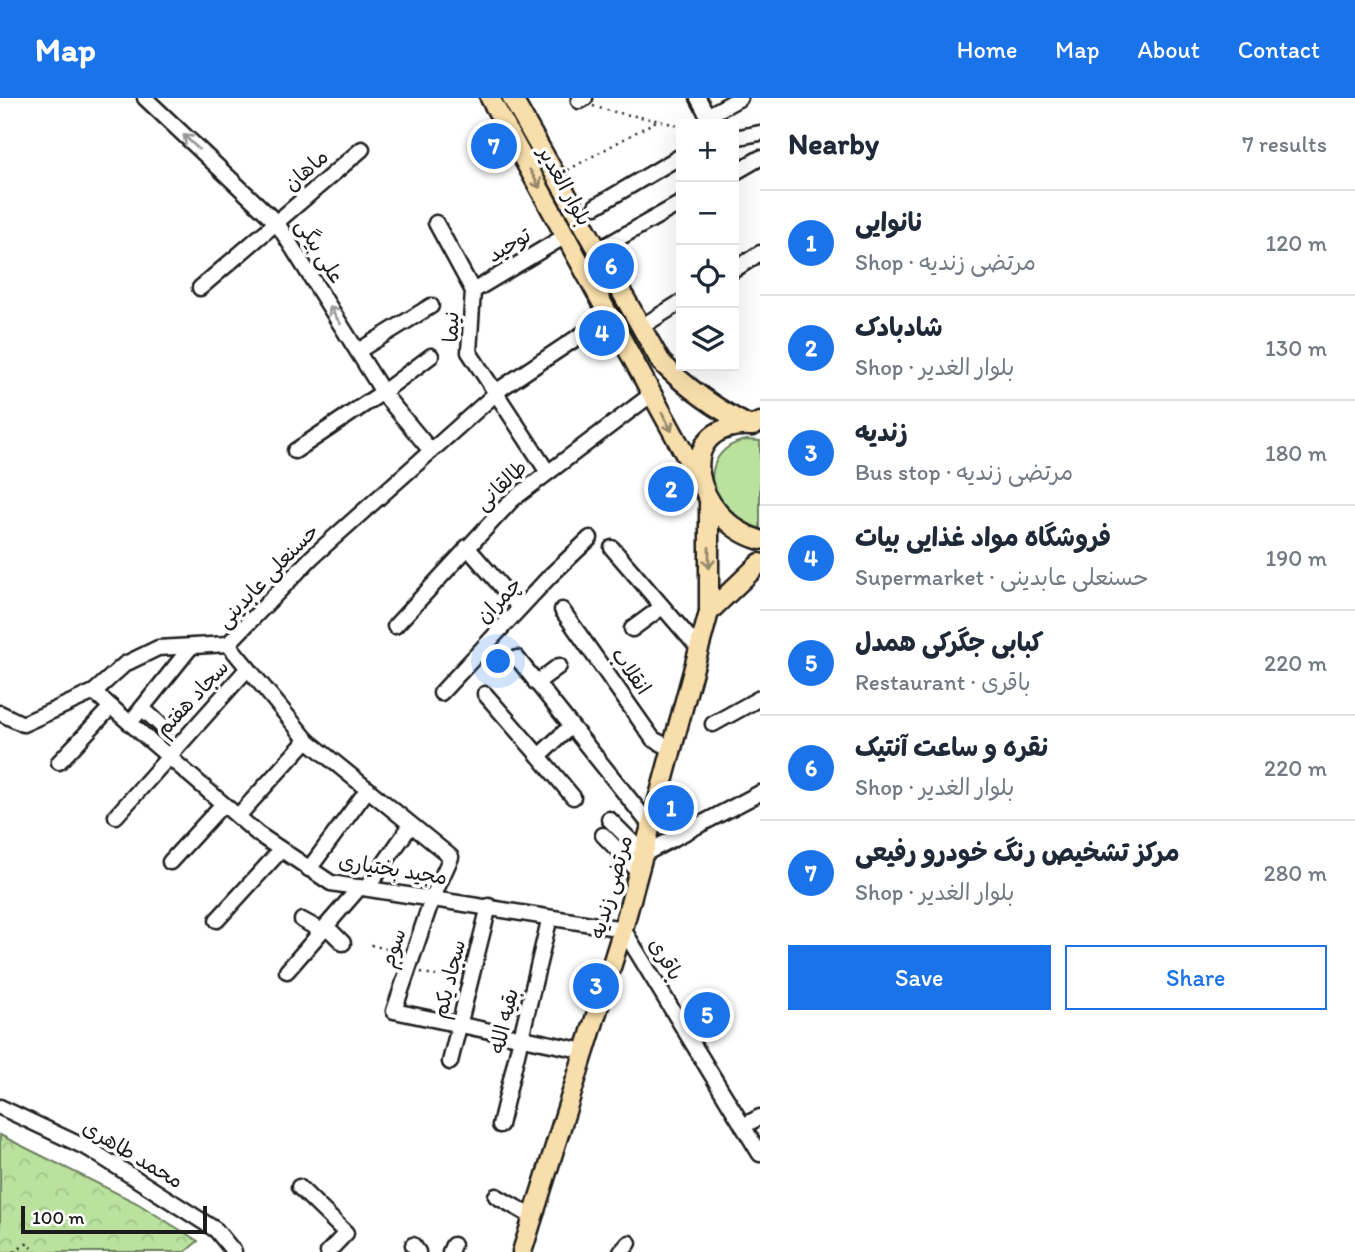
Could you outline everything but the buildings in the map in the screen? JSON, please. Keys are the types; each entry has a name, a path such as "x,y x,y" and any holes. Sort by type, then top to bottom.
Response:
{"main road":[{"name":"بلوار الغدیر","path":"490,98 611,315 700,482 709,504"},
{"name":"بلوار الغدیر","path":"512,98 661,362 682,384 705,401 757,425"},
{"path":"700,482 700,460 710,441 723,430 757,425"},
{"path":"709,504 735,529 760,540"},
{"name":"مرتضی زندیه","path":"522,1252 623,929 709,612 709,504"},
{"path":"709,612 757,573"}],"street":[{"name":"علی بیگی","path":"145,98 277,223 383,392 431,451"},
{"path":"698,98 709,119"},
{"path":"711,119 740,98"},
{"path":"739,137 760,133"},
{"name":"ماهان","path":"200,288 362,149"},
{"path":"739,170 760,158"},
{"path":"596,206 676,159"},
{"path":"598,250 676,205"},
{"name":"نیما","path":"436,223 473,291 469,352 498,392 547,471"},
{"name":"توحید","path":"473,291 567,235"},
{"path":"739,267 760,253"},
{"path":"641,327 676,305"},
{"path":"358,351 431,306"},
{"name":"حسنعلی عابدینی","path":"432,899 451,857 307,740 228,644 312,557 498,392 611,315"},
{"path":"295,451 431,356"},
{"name":"طالقانی","path":"395,626 512,500 652,394"},
{"name":"چمران","path":"441,693 590,538"},
{"path":"467,547 520,608"},
{"path":"612,548 699,649"},
{"path":"632,629 662,607"},
{"name":"انقلاب","path":"562,610 653,739 672,749"},
{"path":"0,713 23,724 94,692 125,664 158,648 228,644"},
{"path":"130,723 190,648"},
{"path":"517,658 651,826"},
{"path":"536,683 559,666"},
{"name":"سجاد هفتم","path":"116,816 167,755 248,668"},
{"name":"مجید بختیاری","path":"94,692 223,804 281,850 331,883 623,929"},
{"path":"485,694 573,797"},
{"path":"713,724 760,698"},
{"path":"59,762 111,707"},
{"path":"142,708 164,727"},
{"path":"539,756 571,726"},
{"path":"238,816 307,740"},
{"path":"309,869 368,789"},
{"path":"641,863 760,793"},
{"path":"170,862 223,804"},
{"path":"609,819 641,863"},
{"path":"287,971 363,888 411,825"},
{"path":"603,835 641,863"},
{"path":"217,920 281,850"},
{"name":"سوم","path":"432,899 394,1011 459,1025"},
{"name":"سجاد یکم","path":"450,1062 489,906"},
{"path":"302,920 324,929 343,943"},
{"name":"بقیه الله","path":"500,1125 548,925"},
{"name":"باقری","path":"623,929 760,1154"},
{"path":"459,1025 585,1051"},
{"name":"محمد طاهری","path":"0,1107 91,1150 216,1230 234,1252"},
{"path":"743,1126 760,1117"},
{"path":"299,1187 346,1233 328,1252"},
{"path":"496,1196 533,1217"}],"path":[{"path":"582,100 619,114 660,120 676,125"},
{"path":"571,168 660,120"},
{"path":"372,946 412,955"},
{"path":"13,1252 28,1243 34,1252"}],"green space":[{"path":"760,441 760,530 742,522 726,510 718,500 712,478 718,458 725,450 735,443"},
{"path":"0,1135 137,1203 198,1241 185,1252 0,1252"}],"place":[{"name":"مرکز تشخیص رنگ خودرو رفیعی","path":"494,146"},
{"name":"نقره و ساعت آنتیک","path":"611,266"},
{"name":"فروشگاه مواد غذایی بیات","path":"602,333"},
{"name":"شادبادک","path":"671,489"},
{"name":"نانوایی","path":"671,808"},
{"name":"زندیه","path":"596,986"},
{"name":"کبابی جگرکی همدل","path":"707,1015"}]}
